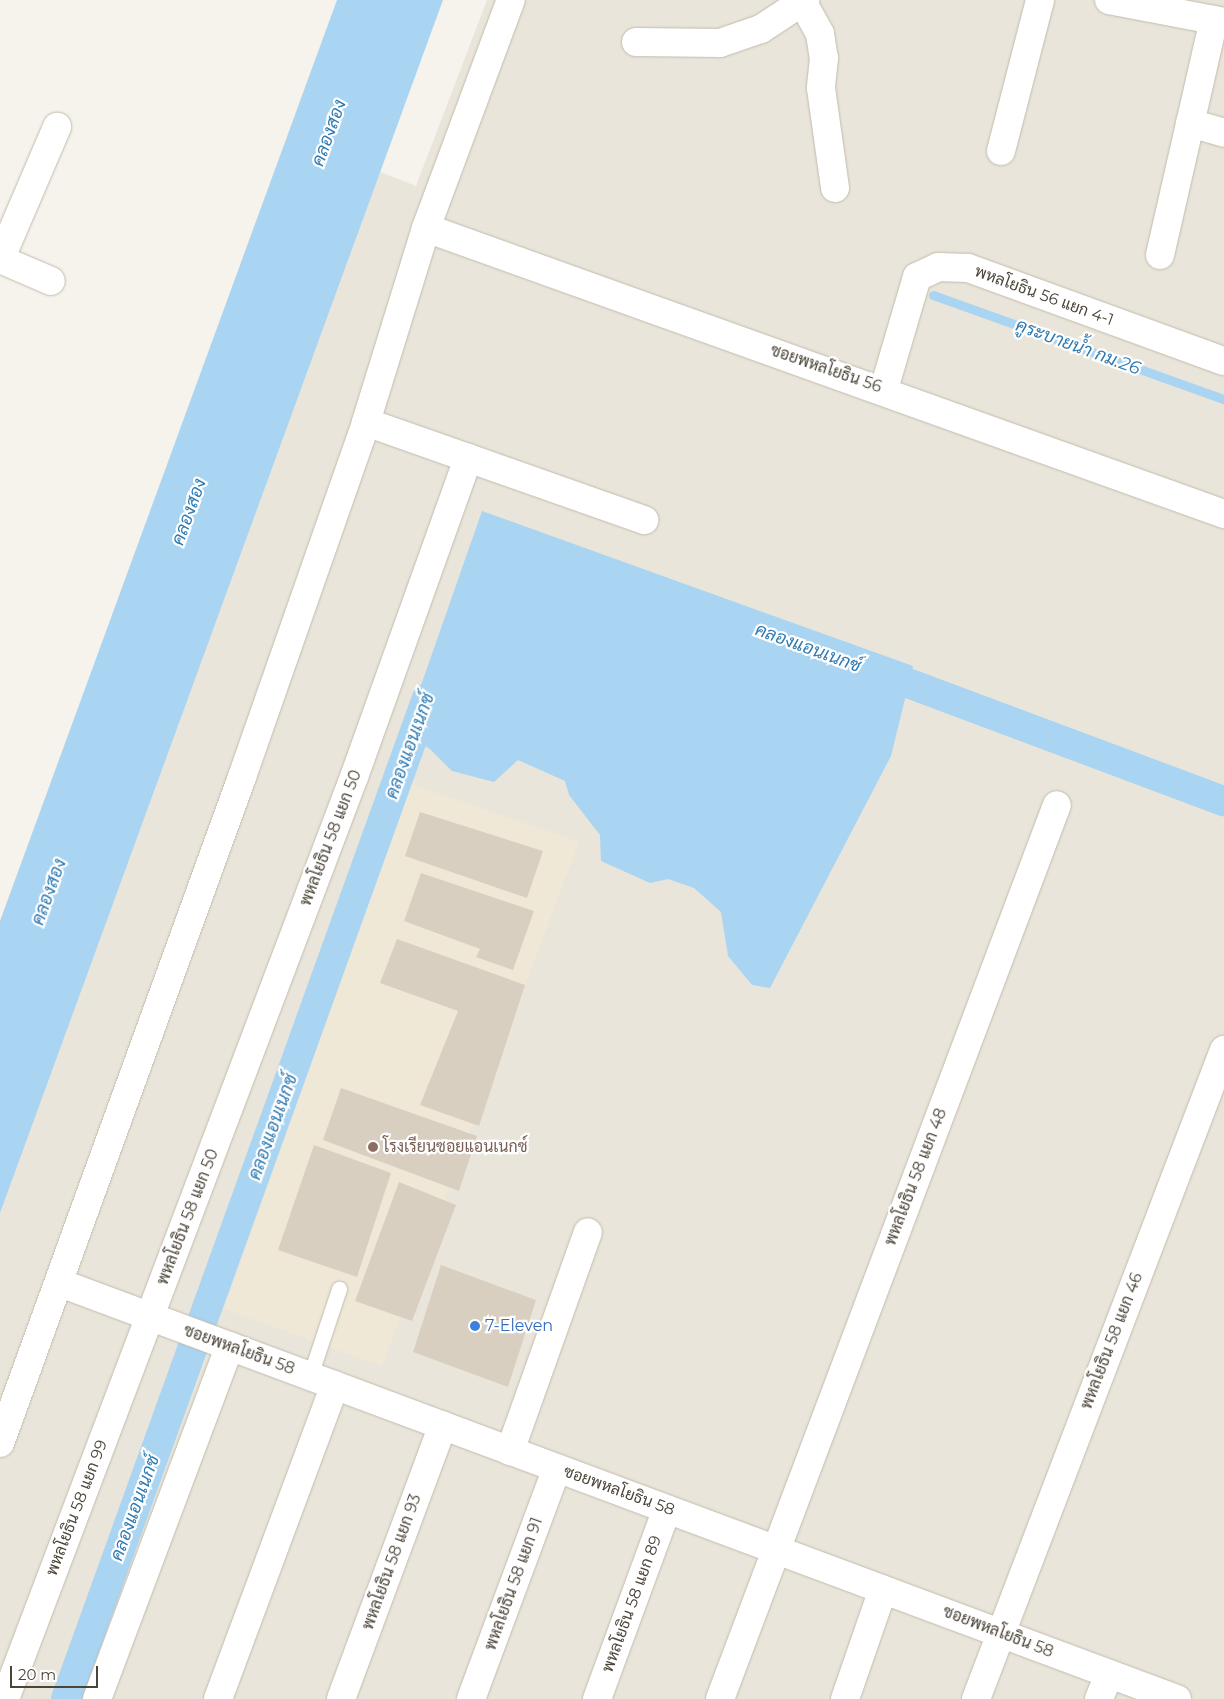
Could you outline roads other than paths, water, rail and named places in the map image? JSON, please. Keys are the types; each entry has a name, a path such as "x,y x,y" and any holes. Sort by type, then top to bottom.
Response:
{"street":[{"path":"0,1444 60,1283 366,422 426,228 511,0"},
{"path":"1001,152 1040,0"},
{"path":"1109,0 1219,21 1190,124 1160,255"},
{"path":"636,42 720,44 761,29 804,1 820,34 822,50 821,88 835,188"},
{"path":"1190,124 1224,133"},
{"path":"50,281 1,260 56,127"},
{"name":"ซอยพหลโยธิน 56","path":"426,228 884,390 1224,514"},
{"name":"พหลโยธิน 56 แยก 4-1","path":"884,390 917,277 938,267 968,268 1224,361"},
{"path":"366,422 644,520"},
{"name":"พหลโยธิน 58 แยก 50","path":"150,1317 354,777 468,458"},
{"name":"พหลโยธิน 58 แยก 48","path":"720,1699 1057,805"},
{"name":"พหลโยธิน 58 แยก 46","path":"976,1699 1224,1050"},
{"path":"510,1451 588,1232"},
{"name":"ซอยพหลโยธิน 58","path":"60,1283 1177,1699"},
{"name":"พหลโยธิน 58 แยก 99","path":"4,1699 150,1317"},
{"path":"97,1699 221,1343"},
{"path":"218,1699 335,1385"},
{"name":"พหลโยธิน 58 แยก 93","path":"341,1699 443,1426"},
{"name":"พหลโยธิน 58 แยก 91","path":"471,1699 557,1468"},
{"name":"พหลโยธิน 58 แยก 89","path":"597,1699 668,1509"},
{"path":"845,1699 883,1589"},
{"path":"1100,1699 1108,1674"}],"lane":[{"path":"310,1376 339,1289"}],"water":[{"name":"คลองสอง","path":"337,0 443,0 0,1213 0,921"},
{"path":"482,511 913,666 891,756 770,988 752,985 728,956 721,912 694,888 668,879 650,883 601,861 600,835 569,795 565,781 518,760 494,782 452,771 431,750 405,731"}],"waterway":[{"name":"คูระบายน้ำ กม.26","path":"933,295 1224,399"},
{"name":"คลองแอนเนกซ์","path":"873,670 1224,801"},
{"name":"คลองแอนเนกซ์","path":"66,1699 427,698"}],"place":[{"name":"โรงเรียนซอยแอนเนกซ์","path":"373,1147"},
{"name":"7-Eleven","path":"475,1326"}]}
